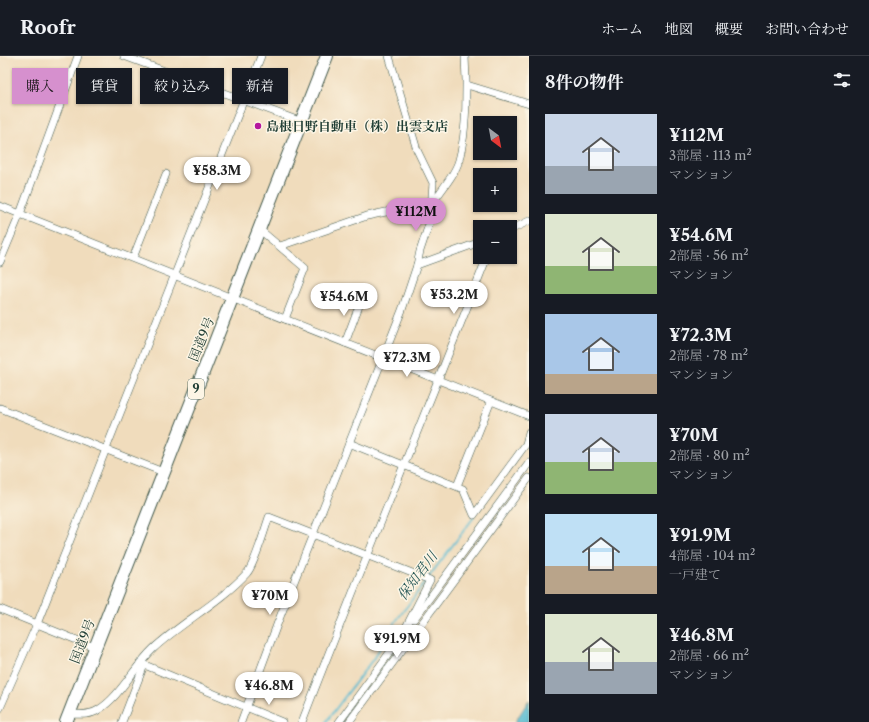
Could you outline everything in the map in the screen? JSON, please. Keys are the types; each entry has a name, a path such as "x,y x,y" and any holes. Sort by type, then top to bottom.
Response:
{"highway":[{"name":"国道9号","path":"67,718 327,56"}],"street":[{"path":"0,262 20,214 78,56"},
{"path":"124,56 232,96"},
{"path":"256,68 261,56"},
{"path":"241,722 313,534 383,359 417,265 430,221 433,202 433,183 417,150 389,56"},
{"path":"280,246 367,216 433,202 452,175 459,161 467,85 465,56"},
{"path":"467,85 529,104"},
{"path":"0,708 37,624 241,104"},
{"path":"254,104 302,122"},
{"path":"133,258 166,174"},
{"path":"0,206 529,416"},
{"path":"517,227 529,221"},
{"path":"259,229 305,268 285,319"},
{"path":"417,265 473,245"},
{"path":"302,722 367,555 439,380 484,264"},
{"path":"345,343 362,298"},
{"path":"457,486 491,401"},
{"path":"0,408 163,472"},
{"path":"349,443 463,488 474,515 527,442 529,432"},
{"path":"338,722 529,462"},
{"path":"349,722 529,478"},
{"path":"67,718 86,715 98,711 142,664 152,650 178,627 220,597 248,572 269,517 430,580 401,637"},
{"path":"0,609 94,647"},
{"path":"142,664 248,706 282,722"},
{"path":"122,722 142,664"}],"water":[{"path":"529,700 529,722 515,722"}],"waterway":[{"name":"保知君川","path":"428,578 474,517"},
{"name":"保知君川","path":"326,722 376,655 396,621 426,581"}],"place":[{"name":"島根日野自動車（株）出雲支店","path":"258,126"}]}
